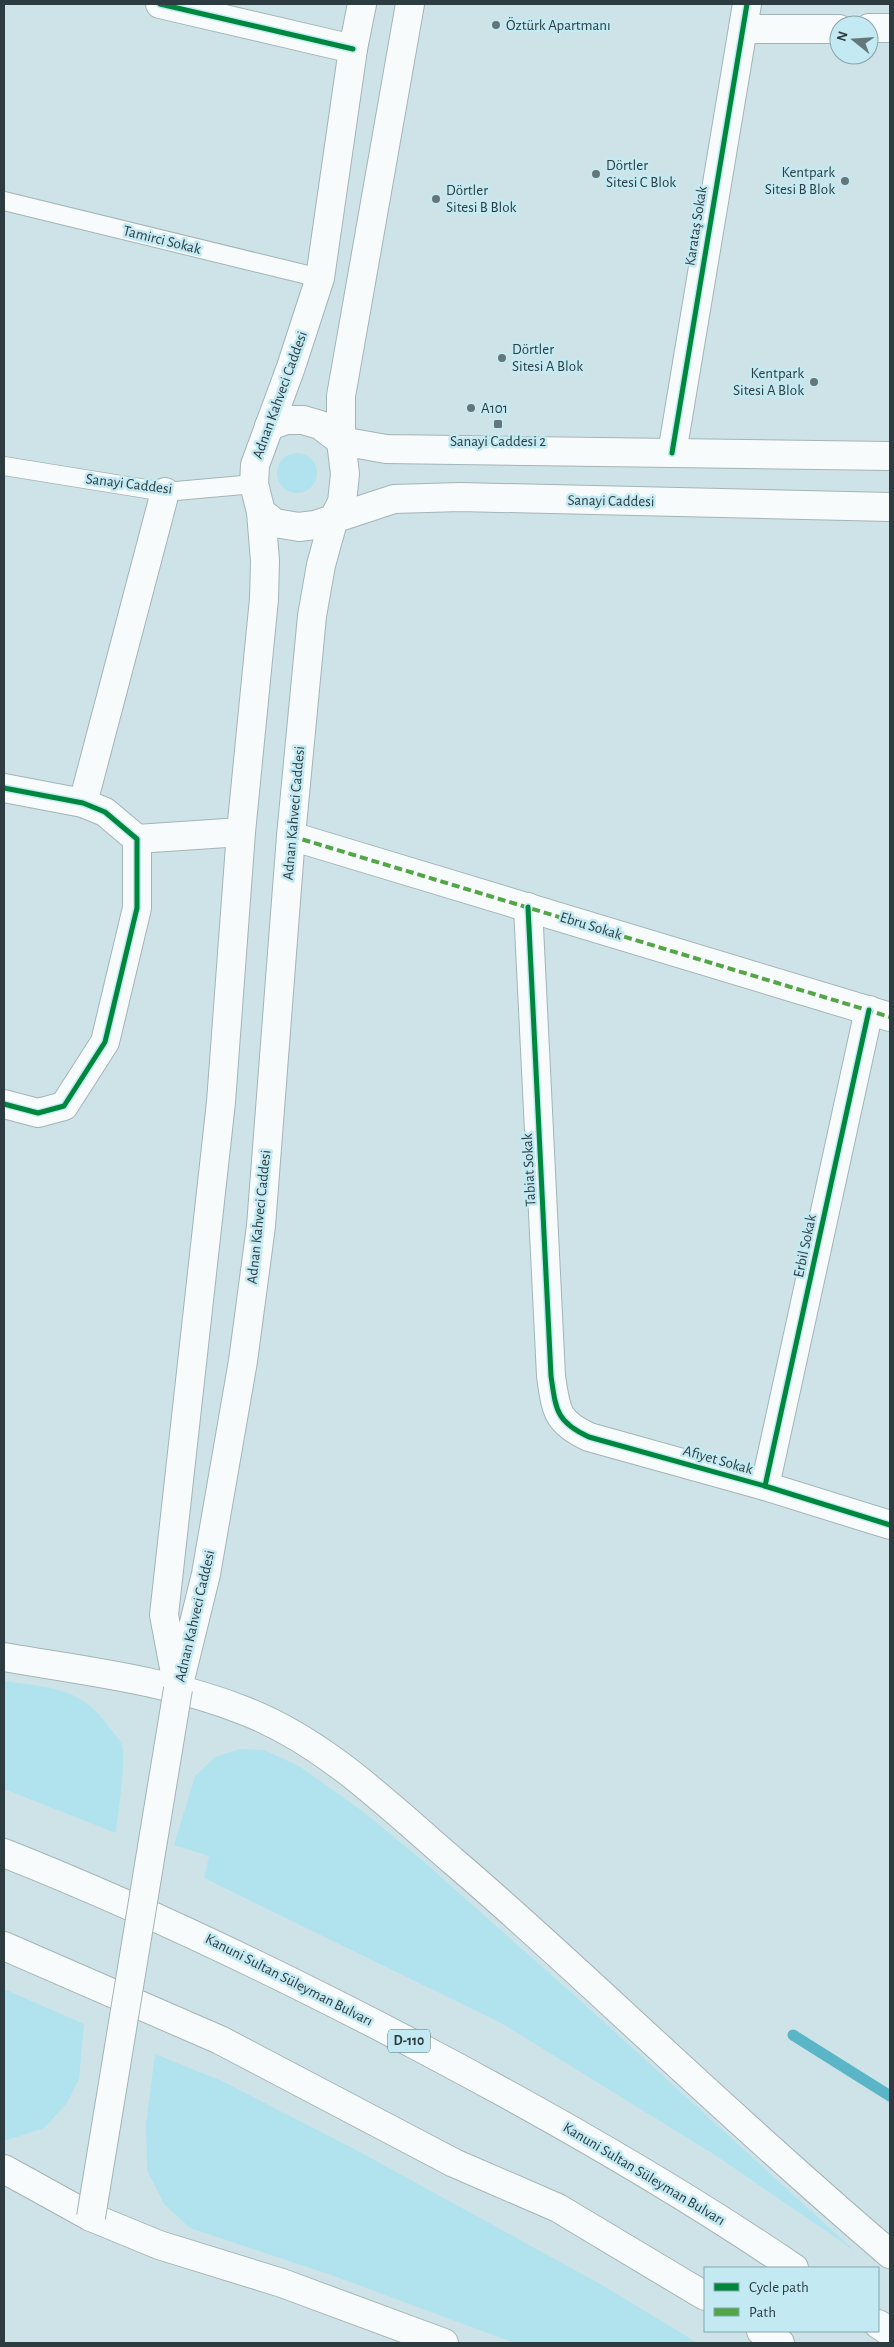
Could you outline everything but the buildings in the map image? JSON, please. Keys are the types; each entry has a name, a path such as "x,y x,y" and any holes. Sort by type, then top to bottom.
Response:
{"main road":[{"path":"160,4 353,49"},
{"name":"Adnan Kahveci Caddesi","path":"178,1689 164,1615 221,1102 241,832 264,599 265,561 261,512 254,484 255,465 292,367 320,278 353,49 362,4"},
{"name":"Adnan Kahveci Caddesi","path":"178,1689 208,1564 243,1361 258,1246 291,836 312,616 321,565 334,518 342,502 345,474 341,441 341,396 410,4"},
{"path":"745,16 829,28"},
{"name":"Karataş Sokak","path":"672,453 745,16"},
{"path":"269,426 286,420 303,420 320,425 341,441 386,449 890,456"},
{"path":"83,803 164,492"},
{"name":"Sanayi Caddesi","path":"334,518 394,499 460,497 890,507"},
{"path":"261,512 275,524 299,527 315,525 334,518"},
{"path":"4,788 83,803 105,812 138,839 241,832"},
{"name":"Ebru Sokak","path":"291,836 879,1014"},
{"path":"4,1104 38,1113 64,1106 105,1042 137,908 138,839"},
{"name":"Tabiat Sokak","path":"528,907 551,1376 555,1406 568,1428"},
{"name":"Erbil Sokak","path":"765,1486 879,1014"},
{"name":"Afiyet Sokak","path":"568,1428 589,1437 765,1486 890,1525"},
{"path":"4,1657 178,1689 245,1711 295,1735 386,1801 528,1925 684,2070 890,2254"},
{"path":"91,2217 178,1689"},
{"name":"Kanuni Sultan Süleyman Bulvarı","path":"4,1853 86,1885 204,1938 350,2010 513,2096 725,2221 793,2267"},
{"path":"4,1946 220,2040 454,2163 558,2208 704,2295"},
{"path":"4,2169 91,2217 159,2245 282,2283 444,2343"},
{"path":"879,2325 890,2332"},
{"path":"764,2332 780,2343"}],"lane":[{"name":"Tamirci Sokak","path":"4,201 320,278"},
{"name":"Sanayi Caddesi","path":"4,466 164,492 254,484"}],"shaded area":[{"path":"293,453 301,453 308,456 314,462 317,473 314,484 308,490 301,493 293,493 286,490 280,484 277,477 277,469 280,462 286,456"},
{"path":"4,1681 49,1688 75,1696 97,1713 118,1738 122,1745 123,1763 116,1833 4,1789"},
{"path":"240,1749 264,1750 299,1766 361,1810 423,1861 592,2011 855,2251 715,2155 501,2023 204,1878 209,1856 174,1845 195,1776 215,1757"},
{"path":"4,1989 84,2024 79,2079 67,2103 44,2128 7,2140 4,2139"},
{"path":"155,2054 222,2081 360,2152 602,2285 698,2343 515,2343 331,2275 190,2228 164,2204 147,2170 146,2124"}],"waterway":[{"path":"793,2035 890,2096"}],"marked path":[{"path":"291,836 890,1017"}],"cycle path":[{"path":"160,4 353,49"},
{"path":"672,453 747,4"},
{"path":"4,788 83,803 105,812 137,839 137,908 105,1042 64,1106 38,1113 4,1104"},
{"path":"528,907 551,1376 554,1398 560,1414 570,1426 589,1437 765,1486 890,1525"},
{"path":"765,1486 869,1010"}],"place":[{"name":"Öztürk Apartmanı","path":"496,25"},
{"name":"Dörtler Sitesi C Blok","path":"596,174"},
{"name":"Kentpark Sitesi B Blok","path":"845,181"},
{"name":"Dörtler Sitesi B Blok","path":"436,199"},
{"name":"Dörtler Sitesi A Blok","path":"502,358"},
{"name":"Kentpark Sitesi A Blok","path":"814,382"},
{"name":"A101","path":"471,408"},
{"name":"Sanayi Caddesi 2","path":"498,424"}]}
